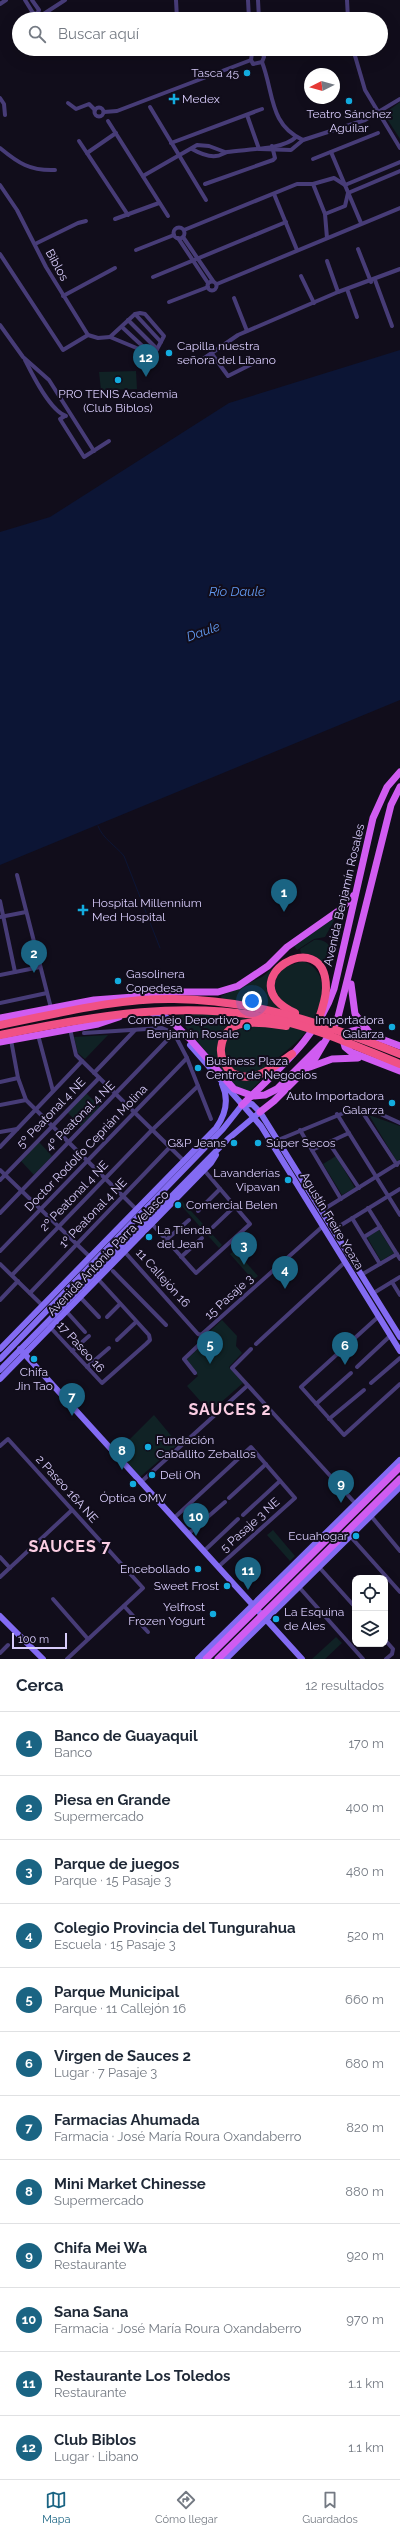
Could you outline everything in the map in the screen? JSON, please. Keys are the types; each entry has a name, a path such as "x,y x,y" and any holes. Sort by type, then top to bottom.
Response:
{"highway":[{"path":"300,958 317,964 324,976 326,990 314,1024 280,1005 272,988 276,970 286,961 300,958"},
{"path":"0,1025 121,1003 174,999 253,1011 314,1024 400,1054"},
{"path":"0,1035 96,1017 134,1013 195,1008 253,1011 307,1028 400,1064"},
{"path":"292,1054 259,1075 245,1077 232,1073 222,1056 224,1038 236,1025 256,1023 307,1028"}],"main road":[{"name":"Avenida Benjamín Rosales","path":"242,1105 292,1054 314,1024 334,989 356,890 378,805 387,787 400,772"},
{"name":"Avenida Benjamín Rosales","path":"328,1038 341,1011 391,805 400,787"},
{"path":"0,1018 51,1008 130,997 169,992 218,992 238,986 268,966 293,943 341,909 356,890"},
{"path":"350,977 356,1014 362,1026 374,1036"},
{"path":"130,997 174,999"},
{"path":"0,1042 103,1023 134,1013 160,1015 171,1021 206,1056 234,1089 253,1096 273,1092 328,1038"},
{"name":"Agustín Freire Ycaza","path":"171,1021 219,1079 254,1117 400,1351"},
{"path":"400,1046 354,1030 348,1032 344,1037 343,1043 347,1050 367,1060 400,1071"},
{"path":"260,1112 317,1057 328,1038"},
{"path":"300,1074 325,1060 346,1057 367,1060"},
{"name":"Avenida Antonio Parra Velasco","path":"0,1359 42,1305 74,1277 90,1257 216,1128 224,1113 226,1098 219,1079"},
{"name":"Agustín Freire Ycaza","path":"242,1105 252,1104 260,1112 400,1338"},
{"name":"Avenida Antonio Parra Velasco","path":"0,1349 12,1342 74,1277 223,1129 242,1105"},
{"name":"Avenida Antonio Parra Velasco","path":"0,1379 3,1370 123,1249 228,1139 260,1112"},
{"path":"204,1140 223,1129"},
{"name":"Avenida Antonio Parra Velasco","path":"48,1325 66,1311 98,1279 123,1249 152,1224 204,1170 228,1139"},
{"path":"22,1352 218,1567 256,1606 302,1659"},
{"path":"206,1659 355,1503 400,1460"},
{"path":"198,1659 256,1606 400,1467"},
{"path":"226,1659 265,1617 333,1550 400,1478"},
{"path":"218,1659 299,1587 333,1550 350,1536 400,1487"},
{"path":"0,1616 43,1659"}],"street":[{"path":"0,4 6,0"},
{"path":"25,0 34,12"},
{"path":"32,0 39,10"},
{"path":"49,12 65,0"},
{"path":"176,0 177,12"},
{"path":"248,0 249,12"},
{"path":"258,0 259,12"},
{"path":"347,0 348,12"},
{"path":"250,60 251,56"},
{"path":"264,56 262,62 273,107 286,130 303,140"},
{"path":"355,56 365,90 400,148"},
{"path":"250,60 256,64 262,62"},
{"path":"95,110 100,108 104,112 117,111 250,60"},
{"path":"0,98 4,104 5,115"},
{"path":"259,149 273,151 295,149 303,140 364,120 400,99"},
{"path":"68,103 76,109 89,104 95,110 95,116 98,117 101,117 104,112"},
{"path":"150,107 178,156 206,200"},
{"path":"171,143 262,109"},
{"path":"247,115 259,149"},
{"path":"108,121 168,216"},
{"path":"87,153 116,133"},
{"path":"313,160 378,133"},
{"path":"192,149 203,154 216,156 225,152 259,149 292,142 296,137"},
{"path":"79,141 128,214"},
{"path":"143,176 178,156 202,145 225,152"},
{"path":"205,184 273,160 272,146"},
{"path":"0,148 26,167 40,171 55,170"},
{"path":"331,152 361,224"},
{"path":"345,185 400,162"},
{"path":"348,193 400,171"},
{"path":"337,179 340,172"},
{"path":"184,230 183,237 195,259 208,285 214,290 215,282 195,259 176,236 177,228 184,230 297,184 313,184 324,179 337,179 345,185"},
{"path":"352,182 355,190"},
{"path":"313,184 325,214 327,238"},
{"name":"Biblos","path":"0,185 17,210 46,267 88,335"},
{"path":"325,214 345,206 348,193"},
{"path":"274,194 298,250"},
{"path":"115,219 159,203"},
{"path":"169,302 400,208"},
{"path":"35,244 78,223 86,221"},
{"path":"152,277 286,222"},
{"path":"136,250 176,236 183,237"},
{"path":"358,249 392,326"},
{"path":"0,254 63,350 88,335 98,338 110,337 151,354"},
{"path":"326,261 338,292"},
{"path":"63,296 115,268"},
{"path":"200,361 238,335 338,292 373,281 400,269"},
{"path":"301,276 314,303"},
{"path":"347,289 357,317"},
{"path":"234,298 247,332"},
{"path":"110,337 135,314 145,314 164,336 157,349 151,354"},
{"path":"135,314 160,342"},
{"path":"128,320 157,349"},
{"path":"0,325 23,357 49,401 65,416"},
{"path":"122,327 151,354"},
{"path":"212,354 228,376 252,364"},
{"path":"23,357 49,380 94,451"},
{"path":"71,416 65,416 60,419 84,457 109,442"},
{"path":"17,875 51,1008"},
{"path":"0,901 2,917 15,972"},
{"path":"2,917 26,912"},
{"path":"0,975 40,968"},
{"path":"0,1003 47,993"},
{"path":"70,1028 76,1055 184,1161"},
{"path":"84,1033 162,1028 174,1033 187,1058 212,1119"},
{"name":"5º Peatonal 4 NE","path":"94,1073 136,1029"},
{"name":"4º Peatonal 4 NE","path":"0,1213 116,1095 174,1033"},
{"path":"38,1035 48,1078 53,1091"},
{"path":"11,1040 18,1078 26,1100 136,1209"},
{"name":"Doctor Rodolfo Ceprián Molina","path":"0,1251 187,1058"},
{"path":"0,1147 82,1061"},
{"path":"0,1082 18,1078"},
{"name":"5º Peatonal 4 NE","path":"0,1180 99,1078"},
{"name":"2º Peatonal 4 NE","path":"12,1275 152,1130 198,1086"},
{"path":"0,1105 26,1100"},
{"path":"321,1211 398,1164 362,1110"},
{"path":"278,1140 337,1114 362,1110 376,1112 400,1123"},
{"path":"337,1114 400,1215"},
{"path":"0,1132 17,1129"},
{"path":"300,1130 341,1199"},
{"path":"312,1150 349,1133"},
{"path":"330,1143 359,1188"},
{"name":"1º Peatonal 4 NE","path":"30,1293 170,1147"},
{"path":"0,1170 90,1257"},
{"path":"152,1224 196,1273 250,1224 204,1170"},
{"path":"198,1211 220,1189"},
{"path":"333,1230 400,1189"},
{"path":"213,1228 235,1206"},
{"path":"368,1208 400,1260"},
{"path":"352,1218 380,1264"},
{"path":"166,1240 189,1220"},
{"name":"15 Pasaje 3","path":"201,1335 323,1226"},
{"path":"364,1237 380,1227"},
{"path":"181,1257 202,1238"},
{"name":"11 Callejón 16","path":"123,1249 198,1334 201,1335 204,1342 184,1359 195,1373"},
{"path":"361,1275 396,1254"},
{"path":"256,1344 345,1262"},
{"path":"0,1264 42,1305"},
{"path":"114,1271 166,1325"},
{"path":"372,1294 400,1277"},
{"path":"98,1279 136,1322 117,1340"},
{"path":"0,1300 18,1281"},
{"path":"392,1282 400,1295"},
{"path":"80,1297 99,1317"},
{"path":"107,1317 120,1304"},
{"path":"66,1311 87,1334 72,1351"},
{"path":"378,1317 301,1387 344,1435 400,1384"},
{"name":"17 Paseo 16","path":"48,1325 102,1383 146,1344 150,1337 136,1322"},
{"path":"357,1367 390,1336"},
{"path":"87,1367 109,1348"},
{"path":"251,1349 232,1368 355,1503"},
{"path":"371,1383 400,1358"},
{"path":"316,1404 351,1373"},
{"path":"141,1482 247,1386"},
{"path":"329,1419 364,1390"},
{"name":"2 Paseo 16A NE","path":"0,1446 8,1439 143,1588 124,1606"},
{"path":"174,1518 251,1447 280,1481 243,1515"},
{"path":"229,1498 266,1464"},
{"name":"5 Pasaje 3 NE","path":"218,1567 295,1498 280,1481"},
{"path":"188,1534 225,1502"},
{"path":"0,1577 72,1510"},
{"path":"370,1516 400,1551"},
{"path":"204,1551 238,1519"},
{"path":"350,1536 400,1592"},
{"path":"0,1557 10,1568"},
{"path":"319,1567 352,1604"},
{"path":"299,1587 363,1659"},
{"path":"53,1600 88,1639"},
{"path":"67,1659 124,1606 148,1632"},
{"path":"386,1659 392,1654 393,1650 388,1644"},
{"path":"0,1653 8,1645"}],"shaded area":[{"path":"400,102 400,139 384,114"},
{"name":"PRO TENIS Academia (Club Biblos)","path":"136,371 137,389 101,390 99,372"},
{"path":"336,917 325,937 314,939 297,950 294,946"},
{"path":"314,940 324,941 330,947 333,956 330,965 325,965 320,959 314,956 301,953 300,949"},
{"name":"Complejo Deportivo Benjamín Rosale","path":"303,961 313,966 319,974 322,983 322,994 316,1015 311,1025 301,1038 265,1068 265,1076 247,1094 231,1083 177,1016 201,1012 268,1021 222,1000 221,996 262,977 274,967 269,982 274,984 281,968"},
{"path":"108,1035 85,1059 78,1053 74,1037"},
{"path":"86,1093 100,1107 81,1126 67,1112"},
{"path":"369,1115 400,1126 400,1159 397,1162"},
{"path":"39,1142 52,1156 34,1175 21,1161"},
{"path":"336,1156 355,1188 342,1195 323,1164"},
{"path":"182,1201 222,1245 219,1248 179,1203"},
{"path":"379,1230 394,1253 381,1261 367,1237"},
{"path":"235,1250 258,1276 253,1280 230,1254"},
{"path":"222,1320 237,1336 236,1346 242,1353 229,1367 243,1383 210,1412 187,1386 198,1376 186,1360 205,1342 205,1336"},
{"name":"Fundación Caballito Zeballos","path":"154,1415 178,1444 140,1477 118,1451"},
{"path":"273,1530 295,1556 290,1561 267,1535"},
{"path":"336,1637 342,1643 325,1659 312,1659"}],"water":[{"name":"Río Daule","path":"400,350 400,700 0,865 0,532 50,517 229,403"}],"waterway":[{"path":"98,826 106,838 124,856 160,948"}],"place":[{"name":"Tasca 45","path":"247,73"},
{"name":"Medex","path":"174,99"},
{"name":"Teatro Sánchez Aguilar","path":"349,101"},
{"name":"Capilla nuestra señora del Líbano","path":"169,353"},
{"name":"Club Biblos","path":"146,377"},
{"name":"PRO TENIS Academia (Club Biblos)","path":"118,380"},
{"name":"Hospital Millennium Med Hospital","path":"83,910"},
{"name":"Banco de Guayaquil","path":"284,912"},
{"name":"Piesa en Grande","path":"34,973"},
{"name":"Gasolinera Copedesa","path":"118,981"},
{"name":"Complejo Deportivo Benjamín Rosale","path":"247,1027"},
{"name":"Importadora Galarza","path":"392,1027"},
{"name":"Business Plaza Centro de Negocios","path":"198,1068"},
{"name":"Auto Importadora Galarza","path":"392,1103"},
{"name":"G&P Jeans","path":"234,1143"},
{"name":"Súper Secos","path":"258,1143"},
{"name":"Lavanderías Vipavan","path":"288,1180"},
{"name":"Comercial Belen","path":"178,1205"},
{"name":"La Tienda del Jean","path":"149,1237"},
{"name":"Parque de juegos","path":"244,1265"},
{"name":"Colegio Provincia del Tungurahua","path":"285,1289"},
{"name":"Chifa Jin Tao","path":"34,1359"},
{"name":"Parque Municipal","path":"210,1364"},
{"name":"Virgen de Sauces 2","path":"345,1365"},
{"name":"Farmacias Ahumada","path":"72,1416"},
{"name":"Fundación Caballito Zeballos","path":"148,1447"},
{"name":"Mini Market Chinesse","path":"122,1470"},
{"name":"Deli Oh","path":"152,1475"},
{"name":"Óptica OMV","path":"133,1484"},
{"name":"Chifa Mei Wa","path":"341,1503"},
{"name":"Sana Sana","path":"196,1536"},
{"name":"Ecuahogar","path":"356,1536"},
{"name":"Encebollado","path":"198,1569"},
{"name":"Sweet Frost","path":"227,1586"},
{"name":"Restaurante Los Toledos","path":"248,1590"},
{"name":"Yelfrost Frozen Yogurt","path":"213,1614"},
{"name":"La Esquina de Ales","path":"276,1619"}],"district":[{"name":"SAUCES 2","path":"230,1409"},
{"name":"SAUCES 7","path":"70,1546"}],"water label":[{"name":"Daule","path":"203,631"}]}
